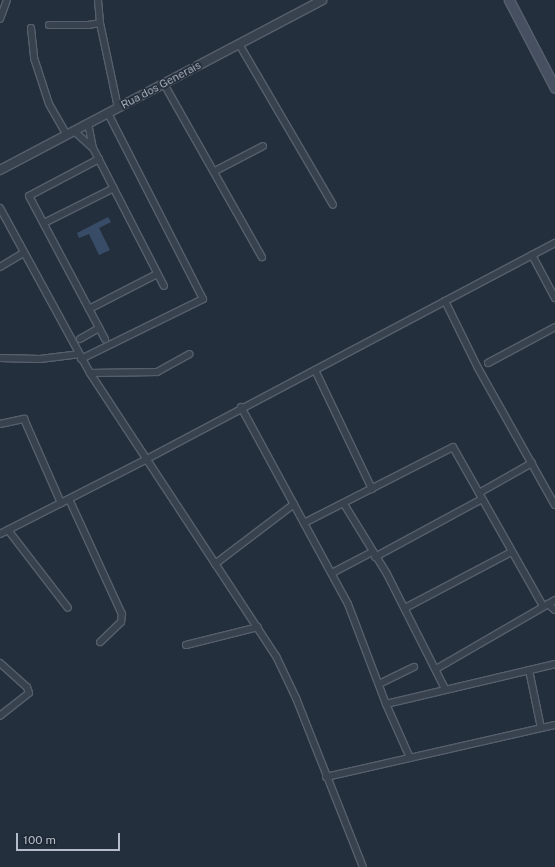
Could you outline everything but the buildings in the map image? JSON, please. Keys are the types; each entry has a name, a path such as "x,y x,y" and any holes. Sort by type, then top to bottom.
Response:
{"main road":[{"path":"510,0 552,76 555,88"}],"street":[{"path":"0,19 7,0"},
{"path":"98,0 100,23 118,108"},
{"name":"Rua dos Generais","path":"0,170 322,0"},
{"path":"49,25 88,26 100,23"},
{"path":"31,28 34,58 49,104 70,133 82,136 86,144 93,148"},
{"path":"239,44 333,205"},
{"path":"164,84 215,171 262,257"},
{"path":"0,358 40,359 80,356 203,299 108,113"},
{"path":"88,123 93,140 93,148 164,286"},
{"path":"86,144 93,140"},
{"path":"215,171 263,146"},
{"path":"99,159 30,195 105,339"},
{"path":"44,223 114,188"},
{"path":"0,208 23,253 90,373 145,460 258,628 287,677 363,867"},
{"path":"0,534 145,460 555,243"},
{"path":"0,267 23,253"},
{"path":"532,255 555,298"},
{"path":"89,309 157,274"},
{"path":"445,302 478,368 555,505"},
{"path":"488,363 555,327"},
{"path":"80,338 99,328"},
{"path":"90,373 158,372 189,354"},
{"path":"315,370 372,489"},
{"path":"242,408 332,573 362,636 386,704 410,758"},
{"path":"0,424 24,419 61,503"},
{"path":"304,523 344,504 453,447 511,552 546,605 555,610"},
{"path":"332,573 373,555 480,496 532,463"},
{"path":"69,499 122,614 122,620 100,642"},
{"path":"215,564 294,504"},
{"path":"344,504 405,608 445,690"},
{"path":"8,530 68,608"},
{"path":"405,608 511,552"},
{"path":"436,669 555,600"},
{"path":"186,645 258,628"},
{"path":"0,663 27,687 28,693 0,716"},
{"path":"386,704 555,664"},
{"path":"379,684 414,666"},
{"path":"529,670 541,728"},
{"path":"326,777 555,725"}],"water":[{"path":"108,217 111,222 99,228 110,250 99,255 89,234 79,238 77,233"}]}
